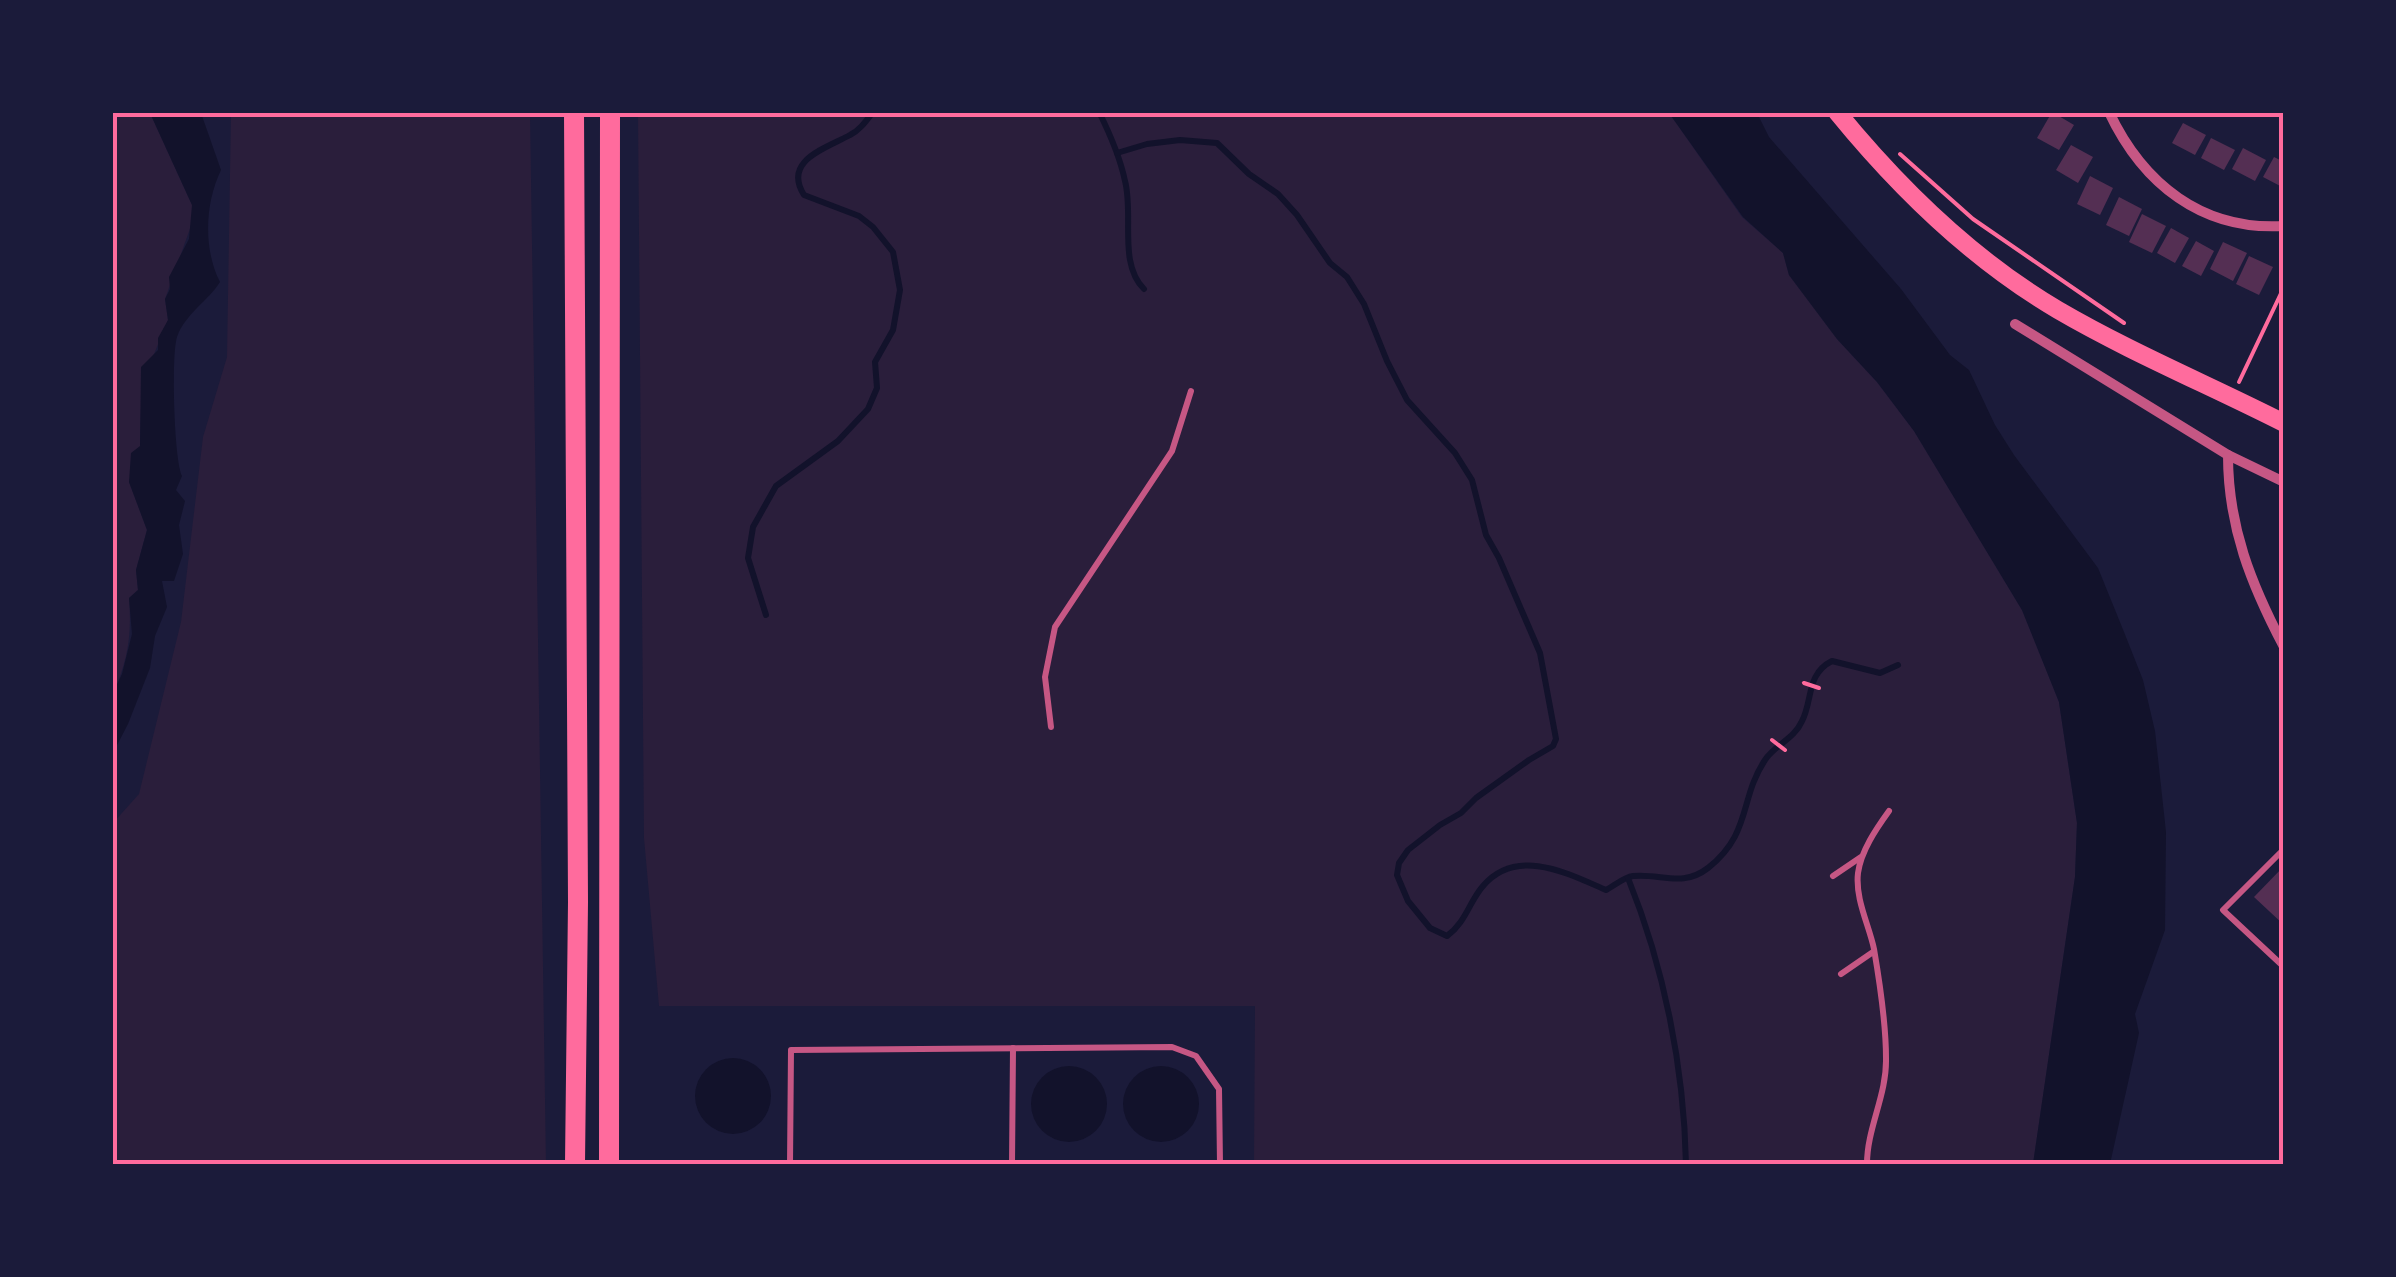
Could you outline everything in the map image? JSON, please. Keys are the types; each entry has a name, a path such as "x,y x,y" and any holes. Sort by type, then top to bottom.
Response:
{"highway":[{"path":"574,112 578,902 575,1164"},
{"path":"609,1164 610,112"}],"main road":[{"path":"1837,112 1881,166 1984,259 2058,310 2284,423"}],"street":[{"path":"2109,112 2136,161 2180,202 2212,218 2243,225 2284,226"},
{"path":"2015,324 2228,455 2284,482"},
{"path":"2228,455 2228,498 2253,588 2284,647"}],"lane":[{"path":"1051,726 1045,692 1046,659 1054,627 1172,452 1191,391"},
{"path":"1867,1164 1867,1148 1886,1082 1886,1054 1874,950 1857,884 1864,854 1889,811"},
{"path":"2284,849 2223,910 2284,967"},
{"path":"1834,876 1864,854"},
{"path":"1841,974 1874,950"},
{"path":"790,1164 791,1050 1013,1048 1172,1048 1196,1056 1219,1090 1220,1164"},
{"path":"1012,1164 1013,1048"}],"path":[{"path":"1894,148 1974,219 2097,308 2128,325"},
{"path":"2239,382 2284,287"},
{"path":"1804,682 1819,688"},
{"path":"1772,740 1785,750"}],"shaded area":[{"path":"113,113 150,113 192,205 192,223 165,299 168,320 152,359 141,409 140,447 129,482 147,530 136,570 138,590 129,598 125,658 113,693"},
{"path":"150,113 201,113 221,170 208,226 211,255 220,282 185,321 177,337 174,407 182,476 176,490 185,501 179,525 183,554 174,581 162,581 167,607 155,636 150,668 113,753 113,693 132,634 129,598 138,590 136,570 147,530 129,482 131,453 140,446 141,367 158,350 158,338 168,320 165,299 170,289 169,277 189,239 192,205"},
{"path":"231,113 530,113 546,1164 113,1164 113,823 139,794 181,622 203,437 227,357"},
{"path":"638,113 1669,113 1742,217 1783,253 1789,275 1914,431 2022,610 2059,702 2077,823 2075,877 2033,1164 1254,1164 1255,1006 659,1006 644,838"},
{"path":"1669,113 1757,113 1769,137 1901,289 1950,355 1969,370 2014,455 2098,568 2143,680 2155,731 2166,832 2165,930 2135,1014 2139,1033 2110,1164 2033,1164 2075,877 2077,823 2059,702 2022,610 1914,431 1789,275 1783,253 1743,217"},
{"path":"733,1058 760,1069 771,1096 760,1123 733,1134 706,1123 695,1096 706,1069"},
{"path":"1069,1066 1096,1077 1107,1104 1096,1131 1069,1142 1042,1131 1031,1104 1042,1077"},
{"path":"1161,1066 1188,1077 1199,1104 1188,1131 1161,1142 1134,1131 1123,1104 1134,1077"}],"building":[{"path":"2052,112 2074,125 2059,150 2037,138"},
{"path":"2183,123 2206,135 2195,155 2172,143"},
{"path":"2211,138 2235,150 2224,170 2201,158"},
{"path":"2071,145 2093,157 2078,183 2056,170"},
{"path":"2243,148 2266,160 2255,181 2232,169"},
{"path":"2274,157 2284,162 2284,188 2263,177"},
{"path":"2090,176 2113,188 2100,215 2077,204"},
{"path":"2119,197 2142,209 2129,236 2106,225"},
{"path":"2142,214 2166,226 2152,253 2129,242"},
{"path":"2171,228 2189,238 2175,263 2157,253"},
{"path":"2196,241 2214,251 2201,276 2182,266"},
{"path":"2223,242 2247,253 2233,281 2210,269"},
{"path":"2249,256 2273,267 2259,295 2236,284"},
{"path":"2284,866 2284,925 2254,897"}],"waterway":[{"path":"766,615 748,558 753,527 776,486 838,441 868,409 877,388 875,362 893,330 900,290 893,252 859,216 804,195 799,183 799,173 810,157 854,133 873,112"},
{"path":"1099,112 1123,172 1131,266 1144,289"},
{"path":"1117,153 1180,140 1217,143 1249,174 1278,194 1330,263 1347,277 1364,304 1407,400 1455,453 1472,480 1486,535 1540,653 1556,739 1553,746 1408,850 1399,863 1397,875 1408,901 1430,928 1447,936 1459,925 1483,886 1511,868 1543,867 1606,890 1633,876 1680,879 1698,874 1732,842 1757,774 1769,755 1799,727 1814,680 1824,666 1832,661 1880,673 1898,665"},
{"path":"1628,878 1652,947 1670,1018 1686,1164"}]}
